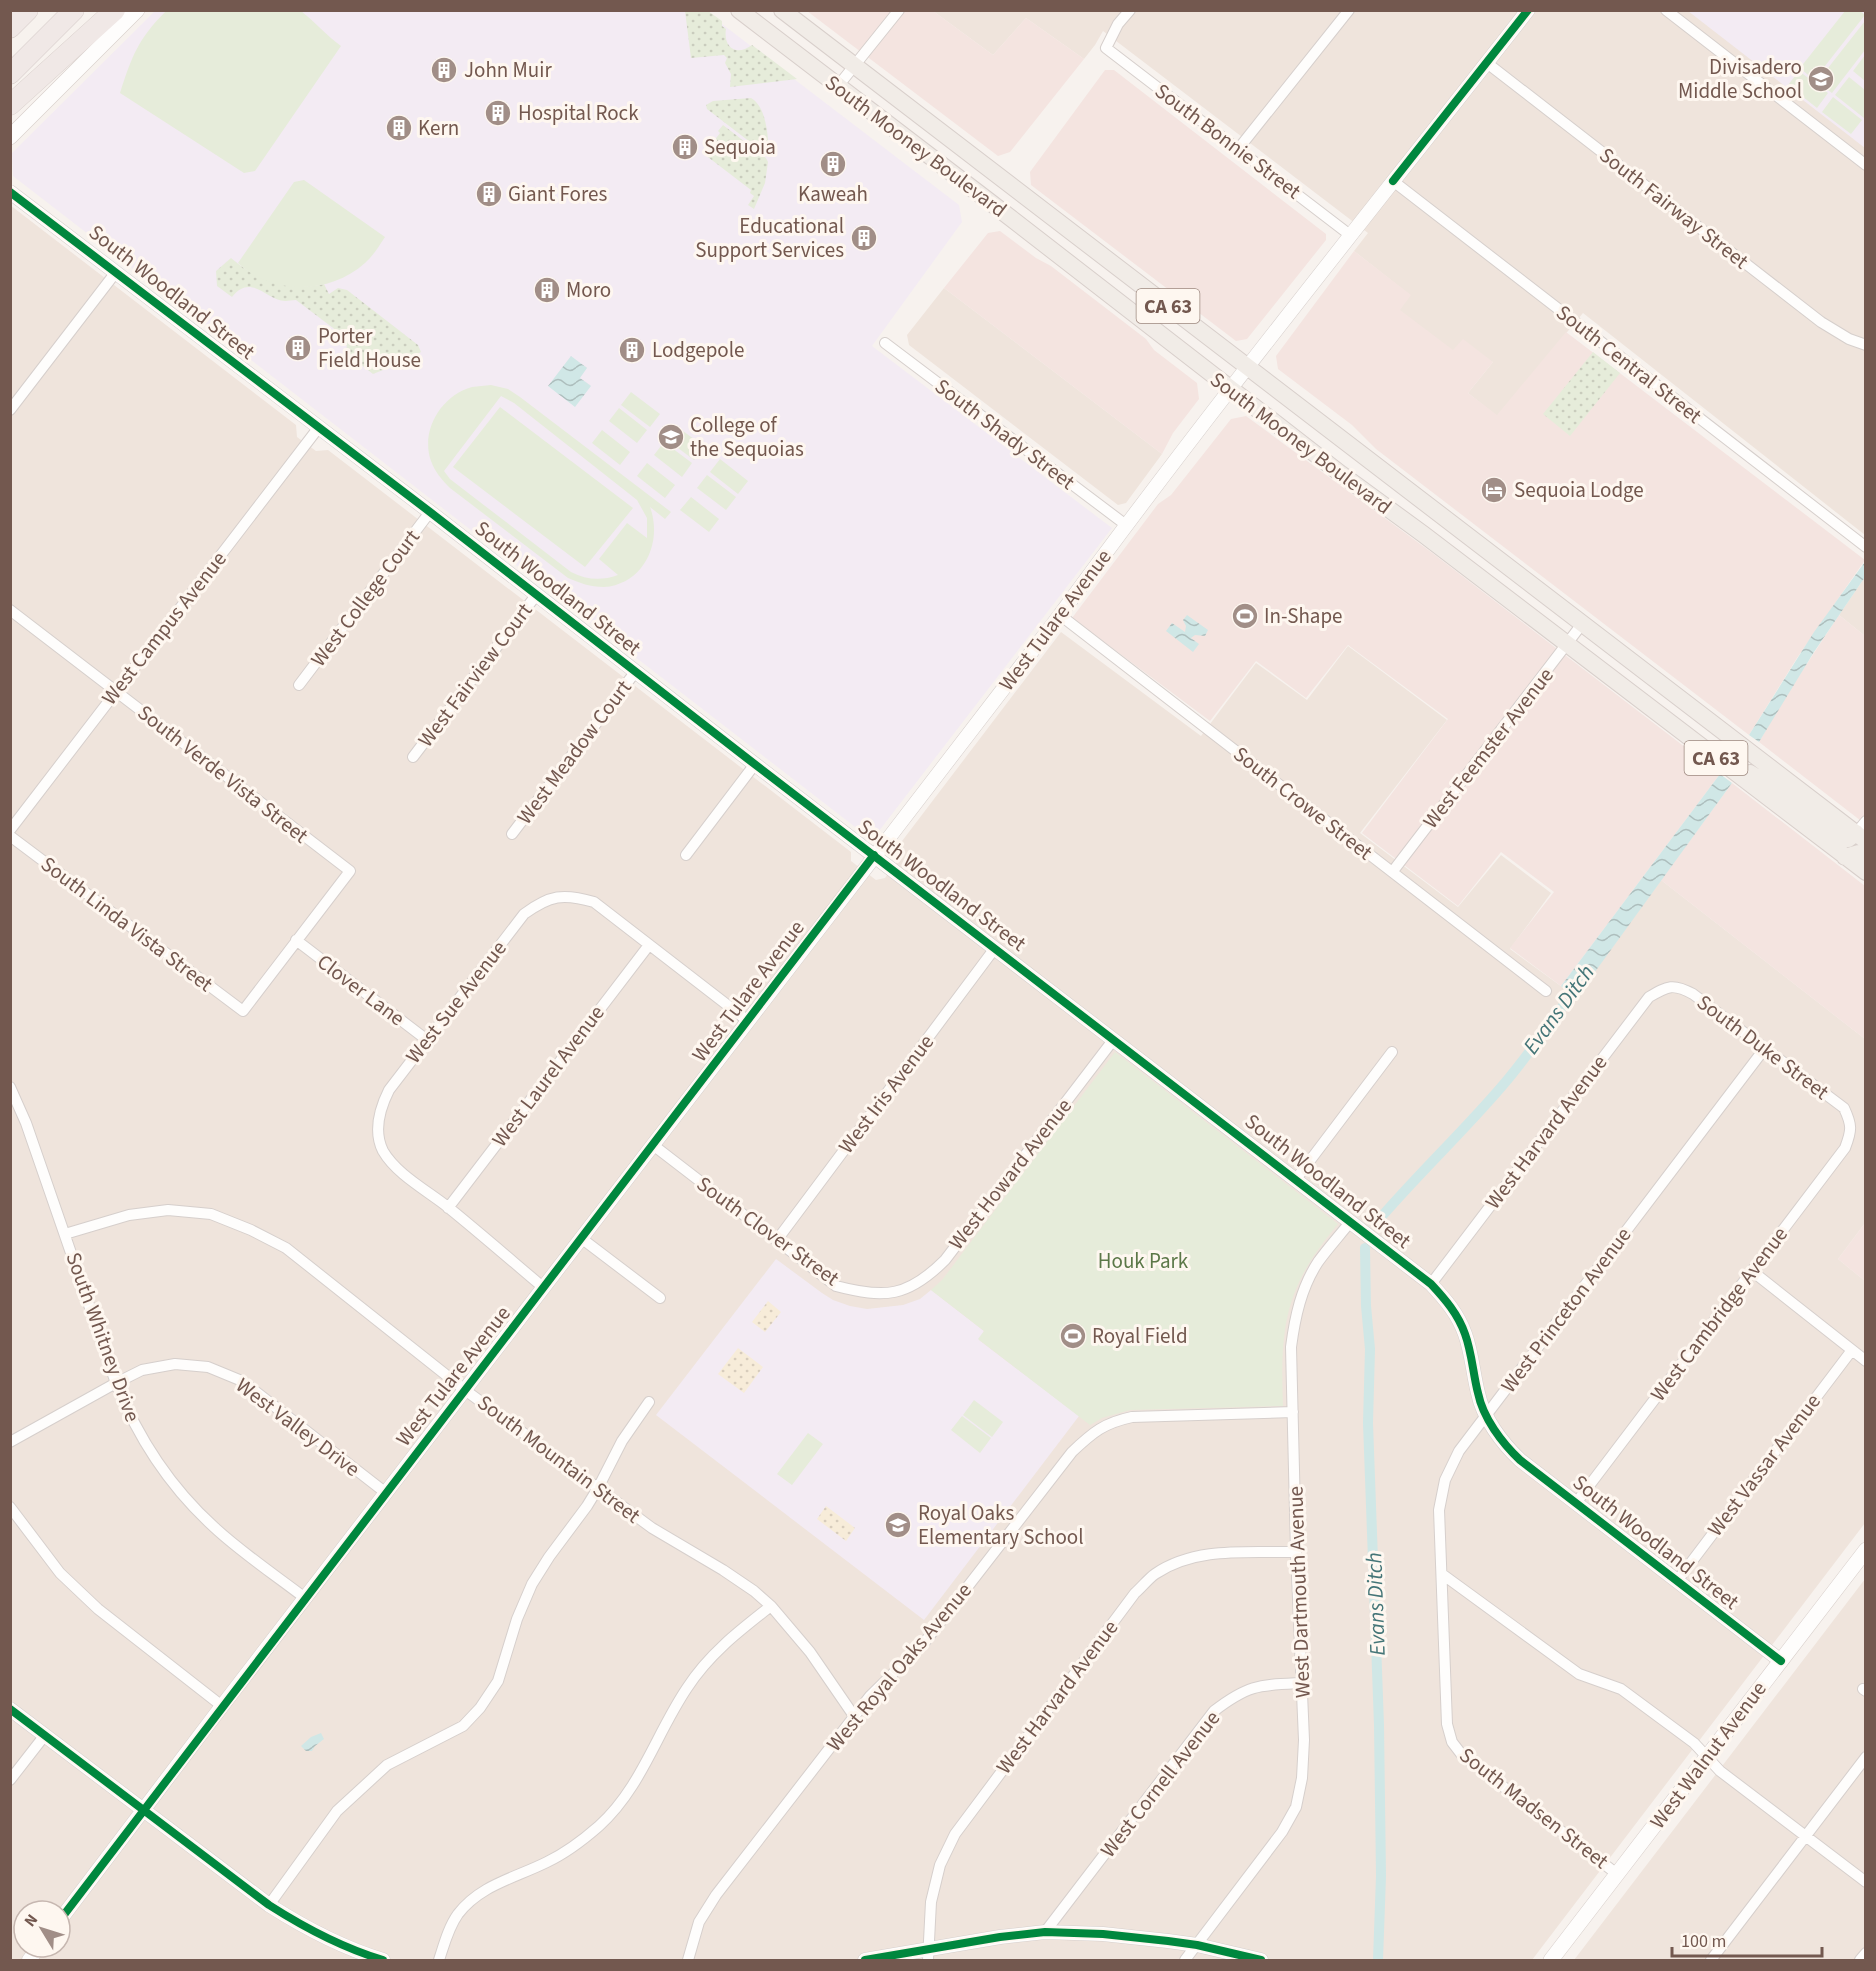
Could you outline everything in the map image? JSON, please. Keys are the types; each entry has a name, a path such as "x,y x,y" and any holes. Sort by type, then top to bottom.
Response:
{"highway":[{"path":"10,28 28,10"},
{"path":"10,74 74,10"},
{"path":"10,105 115,10"}],"main road":[{"path":"10,137 137,10"},
{"name":"South Mooney Boulevard","path":"739,10 1341,474 1866,872"},
{"name":"South Mooney Boulevard","path":"782,10 1582,624 1862,832"},
{"path":"1689,738 1770,785 1837,836 1848,839 1862,832"},
{"path":"1845,857 1859,853 1866,855"},
{"name":"West Walnut Avenue","path":"1551,1960 1866,1550"}],"street":[{"path":"838,86 899,10"},
{"name":"South Bonnie Street","path":"1130,10 1118,24 1106,48 1350,235"},
{"path":"1239,148 1349,10"},
{"name":"West Tulare Avenue","path":"72,1904 1060,615 1230,388 1528,10"},
{"path":"1666,10 1866,165"},
{"name":"South Fairway Street","path":"1487,63 1821,322 1849,339 1866,345"},
{"name":"South Central Street","path":"1393,181 1866,547"},
{"name":"South Woodland Street","path":"10,192 537,594 1431,1284 1457,1316 1466,1334 1478,1395 1486,1415 1509,1450 1781,1661"},
{"path":"10,410 116,272"},
{"name":"South Shady Street","path":"885,343 1126,525"},
{"name":"West Campus Avenue","path":"10,830 319,427"},
{"name":"West College Court","path":"299,685 430,512"},
{"name":"West Fairview Court","path":"413,757 537,594"},
{"name":"South Verde Vista Street","path":"10,610 350,872 296,940"},
{"name":"South Crowe Street","path":"1060,615 1546,991"},
{"name":"West Feemster Avenue","path":"1392,872 1582,624"},
{"name":"West Meadow Court","path":"512,834 636,671"},
{"path":"686,855 755,764"},
{"name":"South Linda Vista Street","path":"10,836 243,1011 296,940"},
{"name":"West Sue Avenue","path":"448,1208 396,1167 383,1150 377,1130 381,1105 389,1090 427,1040 524,914 540,902 573,896 594,902 649,945"},
{"name":"Clover Lane","path":"296,940 427,1040"},
{"path":"649,945 748,1021"},
{"name":"West Laurel Avenue","path":"448,1208 649,945"},
{"name":"West Iris Avenue","path":"777,1240 995,948"},
{"name":"South Duke Street","path":"1667,986 1681,987 1693,994 1844,1108 1850,1121"},
{"name":"West Harvard Avenue","path":"1431,1284 1649,997 1667,986"},
{"name":"West Howard Avenue","path":"893,1293 928,1277 945,1260 1114,1039"},
{"name":"West Princeton Avenue","path":"1452,1742 1447,1724 1439,1510 1445,1479 1459,1451 1765,1048"},
{"path":"1296,1179 1392,1052"},
{"name":"South Whitney Drive","path":"10,1087 26,1123 125,1407 148,1448 182,1495 215,1528 305,1598"},
{"name":"West Cambridge Avenue","path":"1576,1503 1845,1148 1851,1132 1850,1121"},
{"name":"South Clover Street","path":"653,1145 837,1286 866,1294 893,1293"},
{"path":"448,1208 544,1287"},
{"name":"South Mountain Street","path":"65,1234 129,1215 168,1210 211,1214 251,1230 286,1248 465,1390 652,1528 754,1591 771,1606 810,1652 854,1716"},
{"name":"West Dartmouth Avenue","path":"1197,1946 1282,1832 1296,1807 1303,1759 1291,1347 1295,1318 1302,1296 1318,1263 1351,1221"},
{"path":"581,1238 660,1298"},
{"path":"1752,1271 1866,1360"},
{"name":"West Vassar Avenue","path":"1677,1581 1852,1350"},
{"name":"West Valley Drive","path":"10,1442 142,1370 175,1364 208,1367 242,1381 386,1493"},
{"path":"269,1905 338,1811 387,1765 463,1726 480,1708 498,1681 516,1619 532,1584 598,1488 621,1441 649,1402"},
{"name":"West Royal Oaks Avenue","path":"688,1960 699,1922 716,1894 854,1716 881,1684 924,1643 1072,1452 1089,1435 1111,1422 1132,1417 1293,1412"},
{"path":"10,1507 60,1573 98,1609 222,1706"},
{"name":"West Harvard Avenue","path":"929,1955 931,1902 940,1865 955,1834 1135,1593 1155,1575 1178,1562 1203,1554 1296,1551"},
{"path":"1442,1574 1579,1674 1621,1689 1694,1743 1720,1771 1866,1882"},
{"path":"439,1960 447,1934 457,1916 471,1899 487,1888 548,1862 579,1843 601,1824 624,1798 643,1771 687,1688 708,1660 727,1641 771,1606"},
{"name":"West Cornell Avenue","path":"1045,1932 1214,1711 1234,1695 1258,1685 1302,1683"},
{"path":"10,1709 269,1905 299,1924 332,1940 383,1960"},
{"path":"10,1780 45,1735"},
{"name":"South Madsen Street","path":"1452,1742 1462,1755 1617,1874"},
{"path":"1711,1960 1866,1757"},
{"path":"865,1960 929,1955 1000,1936 1045,1932 1102,1934 1197,1946 1261,1960"},
{"path":"1185,1960 1197,1946"},
{"path":"1860,1960 1866,1953"}],"shaded area":[{"name":"College of the Sequoias","path":"155,11 705,11 959,205 962,222 872,346 1112,528 872,840 13,176 12,153"},
{"path":"807,11 933,11 993,55 1026,18 1084,59 1010,152 998,156"},
{"path":"933,11 1865,11 1865,535 1583,313 1497,416 1468,393 1493,362 1453,351 1399,310 1410,295 1354,251 1368,233 1103,31 1084,59 1026,18 993,55"},
{"name":"Divisadero Middle School","path":"1688,11 1865,11 1865,148"},
{"path":"1105,70 1114,70 1326,234 1326,240 1247,339 1236,341 1031,185 1030,172"},
{"path":"10,205 296,425 297,437 316,451 328,450 851,852 851,861 876,880 885,878 899,858 899,845 1061,632 1201,736 1256,663 1307,700 1348,646 1447,720 1360,833 1458,907 1501,855 1551,893 1510,949 1576,997 1661,880 1865,1039 1865,1223 1838,1259 1865,1281 1865,1523 1532,1960 11,1960"},
{"path":"1000,231 1036,258 1051,266 1146,339 1154,350 1197,383 1199,399 1173,433 1162,454 944,288 988,233"},
{"path":"1354,251 1411,295 1400,310 1453,350 1463,339 1493,362 1468,393 1497,415 1566,332 1865,560 1797,658 1749,735 1376,449 1352,425 1278,369 1276,356"},
{"path":"944,288 1162,454 1126,503 1118,505 909,345 907,335"},
{"path":"1246,416 1431,552 1720,774 1561,986 1510,948 1554,892 1501,852 1458,906 1362,833 1448,719 1348,645 1306,698 1256,661 1210,721 1072,618 1158,504 1171,495 1231,419"},
{"path":"1865,577 1865,636 1839,615"},
{"path":"1839,615 1865,636 1865,824 1759,742 1787,694"},
{"path":"1732,783 1865,886 1865,1039 1661,880"},
{"path":"1865,1223 1865,1281 1838,1259"},
{"name":"Royal Oaks Elementary School","path":"776,1259 833,1300 850,1306 867,1309 903,1305 920,1299 931,1290 984,1331 979,1340 1079,1416 924,1620 656,1415"},
{"path":"1865,1579 1865,1960 1574,1960"}],"green space":[{"path":"166,11 301,11 341,46 255,171 244,173 120,93 142,39"},
{"path":"685,11 708,11 722,21 722,26 726,29 727,41 732,48 741,50 752,45 797,79 730,87 731,74 725,63 727,58 724,55 691,58"},
{"path":"1845,11 1860,11 1865,15 1814,80 1800,68"},
{"path":"1865,21 1865,50 1832,93 1817,82"},
{"path":"1865,55 1865,81 1853,71"},
{"path":"1799,71 1828,93 1817,108 1788,85"},
{"path":"1849,77 1865,90 1864,118 1835,95"},
{"path":"1833,97 1862,120 1851,134 1822,112"},
{"path":"751,98 760,108 766,123 769,154 767,155 707,109 706,105 713,101"},
{"path":"723,125 766,158 768,162 765,183 754,209 748,205 754,196 750,193 751,190 704,154 720,133 718,131"},
{"path":"304,180 385,237 365,263 351,274 318,286 284,286 252,274 238,263 294,182"},
{"path":"231,258 252,273 274,283 298,287 324,284 329,294 338,288 347,290 418,345 421,352 373,374 346,353 347,343 341,334 296,300 279,300 259,290 246,287 232,297 217,286 216,271"},
{"path":"1593,352 1620,373 1570,436 1543,414"},
{"path":"491,385 508,389 520,397 671,512 665,519 650,507 654,534 652,547 640,570 630,578 604,587 568,578 450,488 439,476 428,449 431,426 436,415 451,398 461,391","holes":["501,396 514,403 637,500 647,518 647,538 627,523 599,559 618,575 594,579 571,572 450,479 444,471"]},
{"path":"631,392 660,414 650,427 621,405"},
{"path":"500,407 633,508 585,567 453,467"},
{"path":"619,408 647,430 637,443 609,421"},
{"path":"676,426 705,447 694,460 666,439"},
{"path":"602,430 630,452 620,465 592,443"},
{"path":"664,442 692,463 682,477 654,455"},
{"path":"720,459 748,481 738,494 710,472"},
{"path":"647,463 675,485 665,498 637,476"},
{"path":"707,475 736,497 726,510 697,488"},
{"path":"691,497 719,519 709,532 680,510"},
{"name":"Houk Park","path":"1115,1052 1338,1224 1307,1268 1290,1308 1283,1352 1283,1406 1130,1410 1102,1418 1090,1425 978,1339 984,1331 931,1290 942,1280"},
{"path":"974,1400 1003,1422 992,1437 963,1415"},
{"path":"962,1416 991,1438 980,1453 951,1430"},
{"path":"808,1433 823,1444 792,1485 777,1474"}],"sand":[{"path":"768,1301 781,1312 765,1332 752,1322"},
{"path":"738,1348 763,1367 744,1393 718,1374"},
{"path":"826,1506 855,1528 846,1541 817,1519"}],"water":[{"path":"571,356 587,368 580,378 591,386 575,407 548,386"},
{"path":"1864,563 1865,577 1814,652 1759,742 1749,735 1814,632"},
{"path":"1187,615 1208,630 1205,636 1195,635 1191,638 1199,644 1193,652 1166,631 1172,623 1185,632 1186,626 1183,620"},
{"path":"1720,774 1732,783 1576,998 1561,986"},
{"path":"321,1733 324,1739 312,1751 306,1751 301,1746 311,1737"}],"waterway":[{"name":"Evans Ditch","path":"1376,1223 1503,1085 1580,982"},
{"name":"Evans Ditch","path":"1365,1248 1366,1306 1370,1349 1368,1423 1379,1725 1381,1876 1378,1960"}],"cycle path":[{"path":"1393,181 1528,10"},
{"path":"10,192 430,512 1431,1284 1459,1320 1465,1334 1484,1412 1500,1438 1513,1453 1781,1661"},
{"path":"72,1904 874,855"},
{"path":"10,1709 269,1905 324,1937 383,1960"},
{"path":"865,1960 1000,1937 1045,1932 1103,1934 1168,1941 1197,1945 1261,1960"}],"place":[{"name":"John Muir","path":"444,70"},
{"name":"Divisadero Middle School","path":"1821,79"},
{"name":"Hospital Rock","path":"498,113"},
{"name":"Kern","path":"399,128"},
{"name":"Sequoia","path":"685,147"},
{"name":"Kaweah","path":"833,164"},
{"name":"Giant Fores","path":"489,194"},
{"name":"Educational Support Services","path":"864,238"},
{"name":"Moro","path":"547,290"},
{"name":"Porter Field House","path":"298,348"},
{"name":"Lodgepole","path":"632,350"},
{"name":"College of the Sequoias","path":"671,437"},
{"name":"Sequoia Lodge","path":"1494,490"},
{"name":"In-Shape","path":"1245,616"},
{"name":"Royal Field","path":"1073,1336"},
{"name":"Royal Oaks Elementary School","path":"898,1525"}]}
